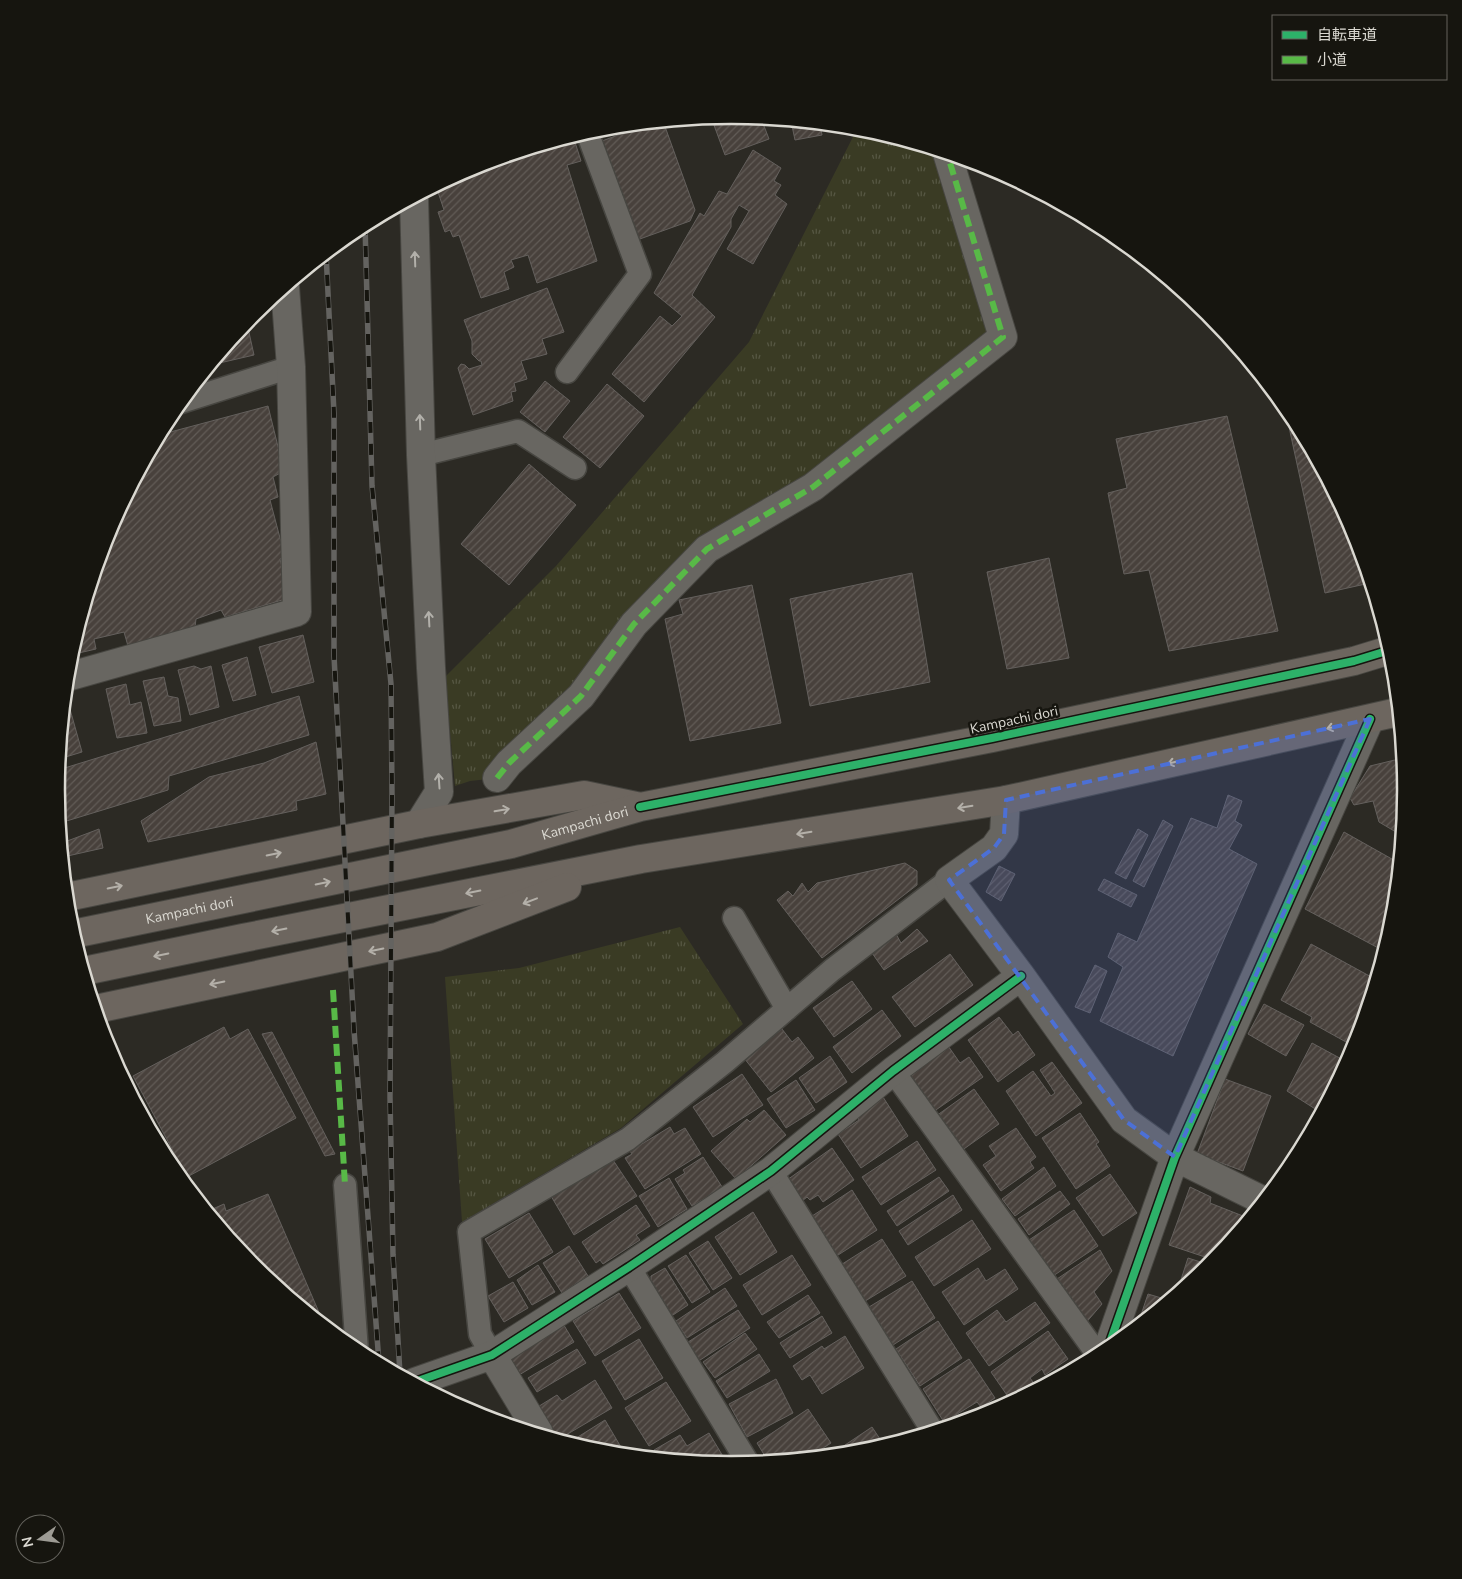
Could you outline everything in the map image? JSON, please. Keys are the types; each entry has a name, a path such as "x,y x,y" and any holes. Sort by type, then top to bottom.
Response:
{"main road":[{"name":"Kampachi dori","path":"81,932 511,844 640,807 1011,734 1354,661 1382,652"},
{"path":"90,969 641,860 1006,800 1392,713"},
{"path":"74,896 419,824 584,795 640,807"},
{"path":"102,1008 437,937 641,860"}],"street":[{"path":"497,778 508,763 581,696 634,624 707,550 813,487 1002,337 949,161"},
{"path":"414,204 421,455 439,792 419,824"},
{"path":"76,675 297,612 291,367 286,295"},
{"path":"1113,1335 1175,1157 1370,719"},
{"path":"1006,800 1004,834 994,848 949,880 1021,976 1124,1120 1175,1157 1257,1198"},
{"path":"422,1379 492,1355 629,1267 771,1170 893,1070 1021,976"},
{"path":"492,1355 534,1425"}],"lane":[{"path":"567,372 640,274 590,139"},
{"path":"192,398 291,367"},
{"path":"421,455 518,431 575,468"},
{"path":"492,1355 480,1334 469,1232 628,1139 725,1062 832,970 949,880"},
{"path":"734,918 787,1009"},
{"path":"893,1070 1093,1348"},
{"path":"771,1170 929,1425"},
{"path":"345,1185 356,1340"},
{"path":"629,1267 744,1455"}],"highlighted area":[{"path":"1370,719 1175,1157 1124,1120 949,880 994,848 1004,834 1006,800"}],"green space":[{"path":"854,135 903,146 949,161 1003,337 707,549 497,778 470,781 455,786 445,677 556,566 749,342"},
{"path":"680,927 743,1024 621,1128 462,1222 445,977 519,968"}],"building":[{"path":"714,124 764,125 769,139 725,155"},
{"path":"665,127 695,210 690,221 637,240 602,141 627,132"},
{"path":"792,127 821,129 822,135 795,140"},
{"path":"575,142 581,161 567,165 597,261 537,283 528,255 511,260 514,267 504,272 509,289 481,298 459,235 453,237 450,230 445,232 438,212 444,210 438,191 476,174 517,159"},
{"path":"753,150 781,168 774,181 781,185 775,195 787,204 753,264 727,249 749,211 739,205 731,219 731,227 692,295 715,317 644,402 612,374 660,316 672,326 682,316 654,293 700,213 704,216 719,191 727,194"},
{"path":"547,288 564,332 542,339 547,354 521,361 527,379 514,383 516,391 511,392 513,401 473,415 458,368 461,364 469,369 482,365 481,361 472,354 472,341 464,320"},
{"path":"249,331 254,355 220,363"},
{"path":"545,381 570,401 545,432 520,412"},
{"path":"607,384 644,416 600,468 563,437"},
{"path":"268,406 284,471 273,477 278,497 270,500 285,557 280,559 289,598 225,617 221,610 196,619 195,627 128,646 124,632 94,639 96,649 80,653 100,575 116,535 154,456 169,432"},
{"path":"1227,416 1278,631 1169,651 1149,570 1124,574 1108,493 1127,488 1116,439"},
{"path":"1289,425 1328,495 1365,584 1325,593"},
{"path":"529,464 576,505 509,585 461,544"},
{"path":"1049,558 1069,658 1007,669 987,572"},
{"path":"912,573 930,682 810,706 790,599"},
{"path":"752,585 781,723 690,741 665,619 683,614 679,600"},
{"path":"303,635 314,682 272,693 259,647"},
{"path":"247,657 256,695 233,701 222,665"},
{"path":"194,666 201,669 211,666 219,707 190,715 178,670"},
{"path":"164,677 168,696 178,698 181,721 154,726 143,681"},
{"path":"126,684 130,705 141,702 147,733 117,738 106,689"},
{"path":"299,696 309,735 169,776 168,790 66,821 66,768"},
{"path":"70,710 82,752 66,757"},
{"path":"316,742 326,794 296,801 297,810 148,842 141,821 209,777 264,763"},
{"path":"1396,760 1396,832 1379,822 1373,801 1354,805 1350,798 1370,766"},
{"path":"1228,795 1242,801 1235,821 1242,825 1229,849 1257,864 1173,1056 1100,1021 1123,967 1108,957 1118,933 1137,942 1191,818 1217,828"},
{"path":"1163,820 1173,826 1144,887 1133,881"},
{"path":"99,829 103,848 69,856 67,841"},
{"path":"1138,829 1148,835 1126,879 1115,873"},
{"path":"1344,832 1393,860 1384,919 1377,947 1305,909"},
{"path":"905,863 917,871 917,885 822,958 777,900 788,891 793,896 802,883 808,892 817,883"},
{"path":"999,866 1015,874 1001,901 986,892"},
{"path":"1104,879 1137,895 1131,907 1098,890"},
{"path":"917,929 928,941 884,970 872,953 896,934 901,943"},
{"path":"1311,944 1370,976 1362,1004 1347,1042 1310,1022 1312,1017 1281,1000"},
{"path":"950,954 973,985 915,1027 892,997"},
{"path":"1095,965 1107,971 1090,1013 1075,1007"},
{"path":"852,981 872,1009 834,1037 813,1008"},
{"path":"1264,1004 1304,1025 1286,1056 1248,1034"},
{"path":"882,1010 901,1036 852,1073 833,1047"},
{"path":"999,1017 1013,1035 1018,1031 1035,1055 998,1082 968,1040"},
{"path":"224,1027 230,1039 248,1029 296,1118 189,1176 180,1164 133,1076"},
{"path":"782,1029 792,1042 798,1037 814,1058 771,1092 744,1058"},
{"path":"272,1032 335,1154 325,1156 262,1034"},
{"path":"944,1040 960,1063 969,1057 983,1077 933,1112 906,1074"},
{"path":"1312,1043 1340,1058 1315,1109 1287,1091"},
{"path":"830,1056 847,1082 816,1103 799,1078"},
{"path":"1052,1062 1082,1103 1036,1136 1006,1091 1033,1071 1051,1096 1055,1093 1040,1070"},
{"path":"742,1074 763,1105 713,1137 693,1107"},
{"path":"1225,1079 1271,1096 1243,1171 1197,1154"},
{"path":"796,1080 815,1110 786,1128 767,1099"},
{"path":"974,1089 999,1124 961,1151 936,1116"},
{"path":"883,1097 908,1136 861,1168 838,1134 859,1120 857,1115"},
{"path":"764,1110 786,1135 736,1179 711,1151 747,1119 750,1122"},
{"path":"1080,1113 1099,1142 1096,1144 1110,1166 1076,1189 1042,1138"},
{"path":"670,1127 674,1134 685,1128 701,1154 645,1189 625,1158 632,1154 630,1151"},
{"path":"1016,1128 1036,1157 1030,1162 1034,1168 1001,1191 983,1165 996,1156 989,1146"},
{"path":"917,1141 936,1170 881,1205 862,1177"},
{"path":"832,1148 854,1180 823,1202 818,1195 810,1200 807,1197 802,1201 787,1180"},
{"path":"611,1157 637,1196 574,1235 551,1196"},
{"path":"703,1157 724,1190 706,1201 704,1199 692,1206 675,1179 685,1173 683,1170"},
{"path":"1044,1167 1056,1186 1015,1216 1002,1199"},
{"path":"1110,1174 1137,1213 1103,1236 1076,1198"},
{"path":"939,1177 949,1191 897,1226 887,1211"},
{"path":"669,1178 687,1209 658,1227 639,1196"},
{"path":"1190,1187 1211,1197 1210,1203 1242,1216 1205,1257 1169,1245"},
{"path":"852,1190 877,1230 835,1257 809,1218"},
{"path":"1060,1191 1070,1204 1029,1235 1018,1219"},
{"path":"268,1194 319,1312 260,1260 230,1229 214,1208 224,1204 226,1211"},
{"path":"953,1195 962,1210 908,1245 899,1231"},
{"path":"636,1205 650,1226 636,1235 640,1240 603,1264 600,1260 596,1263 582,1242"},
{"path":"1074,1210 1098,1246 1053,1276 1029,1240"},
{"path":"753,1212 777,1252 740,1275 715,1237"},
{"path":"529,1213 553,1252 509,1278 485,1239"},
{"path":"972,1220 991,1249 934,1286 915,1257"},
{"path":"882,1239 906,1276 862,1303 839,1266"},
{"path":"708,1241 732,1278 713,1290 689,1253"},
{"path":"569,1246 588,1276 562,1293 543,1263"},
{"path":"1100,1250 1112,1271 1094,1292 1102,1304 1084,1325 1054,1281"},
{"path":"686,1255 710,1292 692,1303 668,1266"},
{"path":"792,1255 811,1285 762,1315 743,1285"},
{"path":"1188,1258 1200,1262 1181,1280"},
{"path":"538,1265 555,1292 532,1305 517,1280"},
{"path":"665,1268 688,1305 670,1317 651,1287 651,1276"},
{"path":"978,1268 986,1281 1005,1269 1018,1289 964,1325 942,1292"},
{"path":"912,1281 935,1318 893,1345 869,1307"},
{"path":"513,1282 528,1308 504,1322 488,1296"},
{"path":"725,1288 737,1306 687,1338 676,1321"},
{"path":"619,1293 641,1328 595,1356 573,1321"},
{"path":"1148,1294 1161,1298 1142,1313"},
{"path":"808,1295 820,1313 779,1338 767,1322"},
{"path":"1035,1302 1050,1323 989,1366 966,1333 997,1310 1006,1322"},
{"path":"738,1310 750,1328 697,1362 685,1344"},
{"path":"822,1316 832,1333 790,1358 780,1343"},
{"path":"938,1321 962,1358 920,1386 896,1349"},
{"path":"562,1322 574,1342 519,1375 507,1355"},
{"path":"1048,1331 1068,1359 1045,1375 1042,1369 1030,1378 1034,1383 1007,1395 991,1372"},
{"path":"745,1333 757,1349 715,1378 703,1362"},
{"path":"845,1336 864,1368 822,1394 810,1375 802,1380 793,1366 822,1346 824,1349"},
{"path":"639,1339 663,1378 625,1400 602,1361"},
{"path":"577,1349 586,1363 537,1392 528,1378"},
{"path":"759,1354 770,1371 727,1398 716,1381"},
{"path":"969,1359 995,1398 981,1407 977,1402 943,1421 923,1389"},
{"path":"776,1379 793,1413 747,1437 729,1404"},
{"path":"595,1380 612,1408 566,1435 549,1430 536,1408 557,1395 562,1401"},
{"path":"666,1382 691,1421 649,1446 625,1408"},
{"path":"808,1409 831,1443 821,1450 764,1454 757,1443"},
{"path":"605,1420 620,1446 601,1443 577,1437"},
{"path":"872,1427 880,1439 861,1443 844,1446"},
{"path":"709,1433 723,1456 654,1450 680,1435 687,1446"}],"railway":[{"path":"365,233 372,486 391,684 390,1097 393,1255 400,1367"},
{"path":"326,261 334,413 334,656 354,1030 378,1354"}],"marked path":[{"path":"497,778 509,763 581,696 634,624 707,549 813,487 1003,337 949,161"},
{"path":"333,990 345,1185"}],"cycle path":[{"path":"640,807 992,738 1354,661 1382,652"},
{"path":"1113,1335 1175,1157 1370,719"},
{"path":"422,1379 492,1355 629,1267 771,1171 893,1071 1021,976"}]}
